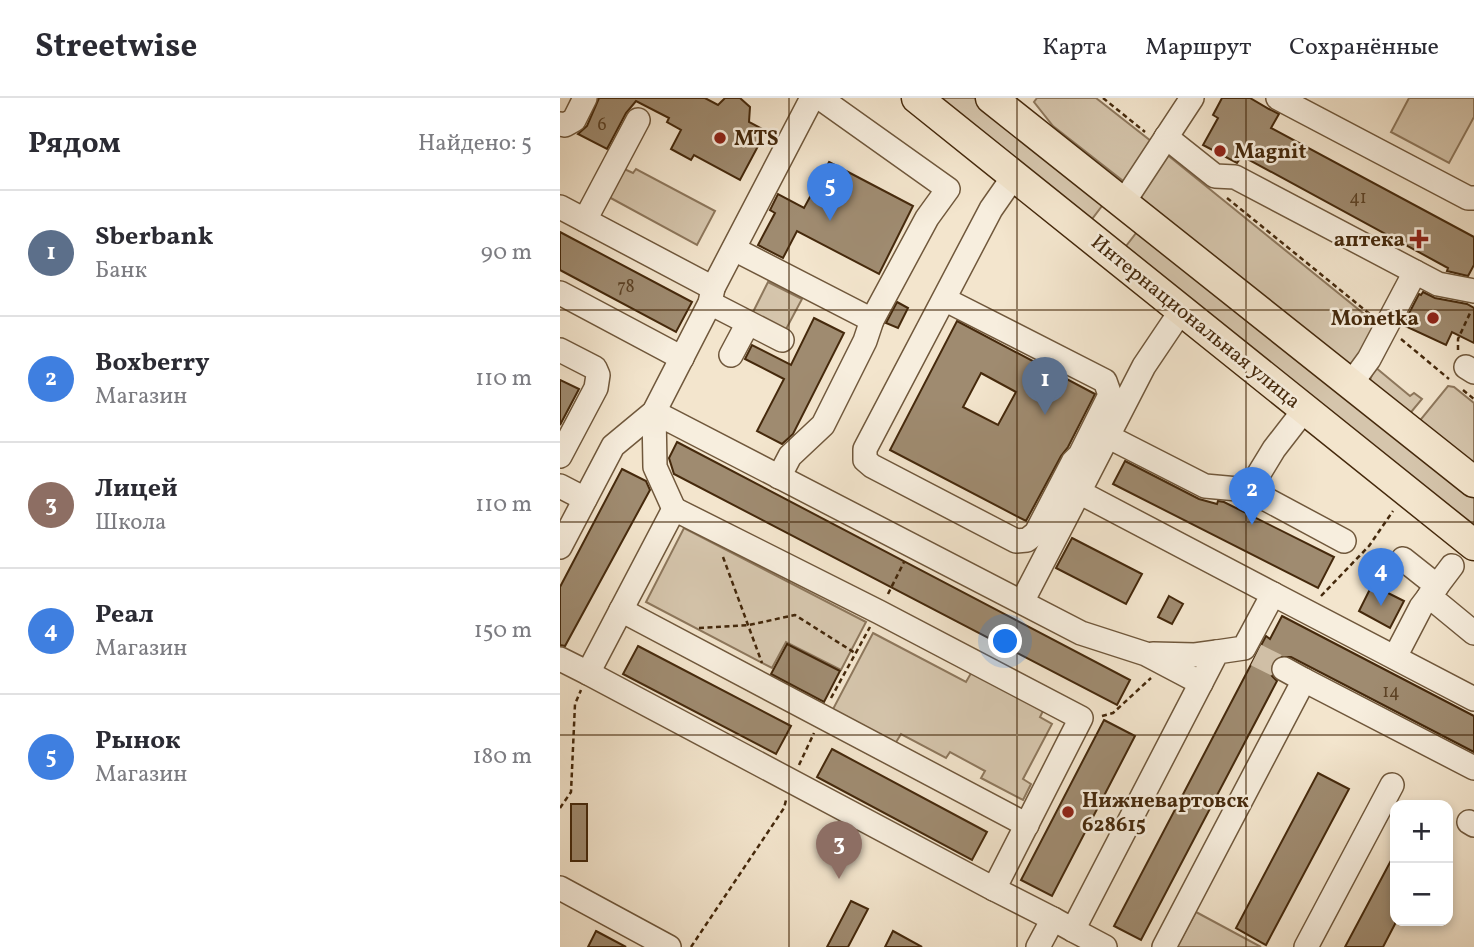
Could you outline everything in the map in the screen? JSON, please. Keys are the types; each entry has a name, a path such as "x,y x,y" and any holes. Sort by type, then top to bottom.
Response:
{"main road":[{"name":"Интернациональная улица","path":"917,98 1474,545"},
{"path":"991,98 1474,482"}],"lane":[{"path":"560,124 565,125 574,120 585,98"},
{"path":"560,547 613,446 654,412 812,98"},
{"path":"779,477 790,456 822,425 865,341 872,320 927,218 948,189 820,98"},
{"path":"1123,203 1192,98"},
{"path":"1278,98 1468,198 1474,198"},
{"path":"585,220 638,120"},
{"path":"1164,141 1215,176 1235,177 1438,284 1474,291"},
{"path":"944,299 1105,381 1108,387 1110,395 1080,455 1073,462 1036,533 1027,540 1016,541 865,460 865,449 991,209 1014,176"},
{"path":"560,207 711,296 748,323 782,341"},
{"path":"734,249 872,320"},
{"path":"1350,385 1364,368 1415,272"},
{"path":"560,293 682,358"},
{"path":"1022,603 1149,357 1181,311"},
{"path":"731,355 748,323"},
{"path":"560,350 595,368 598,374 596,388 560,456"},
{"path":"1249,491 1274,449 1306,410"},
{"path":"654,412 1081,633 1156,659 1201,683"},
{"path":"654,412 655,467 674,509 879,611 1081,718 994,889"},
{"path":"1107,436 1205,486 1249,491 1344,541"},
{"path":"560,486 585,499"},
{"path":"1079,492 1474,699"},
{"path":"588,673 674,509"},
{"path":"1402,559 1474,633"},
{"path":"1395,657 1433,591 1452,566"},
{"path":"1156,659 1217,652 1250,652 1273,594"},
{"path":"621,610 1027,825"},
{"path":"1038,947 1063,925 1217,652"},
{"path":"560,659 1105,947"},
{"path":"1164,947 1294,675 1474,768"},
{"path":"1306,947 1392,785"},
{"path":"560,888 669,947"}],"path":[{"path":"1103,98 1164,141"},
{"path":"1220,192 1387,327 1460,368"},
{"path":"1474,306 1458,339 1460,368 1474,399"},
{"path":"712,528 772,690"},
{"path":"691,947 783,809 792,781 822,716 913,546"},
{"path":"693,628 749,625 795,615 855,653"},
{"path":"1081,718 1113,713 1156,659"},
{"path":"560,808 570,792 575,704 588,673"}],"shaded area":[{"path":"935,98 975,98 1105,202 1089,223"},
{"path":"1037,98 1096,98 1156,145 1127,184 1053,126 1034,102"},
{"path":"1409,98 1474,98 1474,117 1449,163 1391,132"},
{"path":"1165,153 1379,326 1350,366 1141,200 1141,194"},
{"path":"622,168 633,173 636,169 715,211 697,245 607,196"},
{"path":"1140,228 1474,496 1474,530 1123,250"},
{"path":"768,282 802,299 784,333 751,316"},
{"path":"1375,367 1410,396 1414,393 1422,399 1407,417 1371,386 1370,380"},
{"path":"1448,386 1454,387 1474,403 1474,471 1417,424"},
{"path":"684,528 866,622 841,670 786,642 772,668 646,602"},
{"path":"873,633 966,682 974,668 1046,705 1040,717 1052,724 1023,779 1031,784 1023,800 981,778 985,771 950,752 946,758 901,734 895,744 832,711"},
{"path":"1196,912 1261,947 1177,947"}],"building":[{"name":"MTS","path":"599,98 705,98 718,105 725,98 740,98 750,107 749,122 766,131 740,180 694,155 691,160 671,149 681,130 667,122 669,118 636,101 626,113 607,149 578,134 587,126"},
{"path":"1222,98 1250,98 1279,114 1271,128 1474,237 1474,265 1468,276 1447,271 1448,268 1242,156 1237,163 1203,145 1218,118 1213,115"},
{"path":"829,162 913,206 879,274 797,231 783,258 758,245 775,213 770,210 778,194 804,208"},
{"path":"560,232 692,302 676,332 560,270"},
{"name":"Monetka","path":"1423,292 1435,298 1467,304 1474,308 1474,343 1452,332 1446,345 1403,325 1419,294"},
{"path":"897,302 908,308 898,328 886,323"},
{"path":"814,318 844,333 793,434 782,444 757,431 784,379 745,359 752,345 791,365"},
{"path":"957,321 1095,394 1026,521 890,450","holes":["981,373 1016,392 998,425 963,407"]},
{"path":"560,380 579,389 560,425"},
{"path":"677,442 1130,680 1117,705 674,474 669,458"},
{"path":"1125,461 1199,499 1217,504 1218,501 1224,502 1334,557 1318,588 1113,484"},
{"path":"622,469 646,481 650,490 565,646 560,645 560,587"},
{"path":"1072,538 1142,574 1126,604 1056,568"},
{"path":"1372,585 1404,601 1390,628 1359,611"},
{"path":"1169,596 1183,604 1172,624 1158,617"},
{"path":"1282,616 1474,716 1474,752 1291,657 1277,657 1270,669 1277,681 1141,940 1114,926 1266,636 1270,639"},
{"path":"787,644 840,671 824,702 771,674"},
{"path":"638,646 791,726 776,754 623,674"},
{"path":"1104,720 1135,736 1052,896 1021,880"},
{"path":"832,749 987,832 972,860 817,777"},
{"path":"1318,773 1349,789 1266,945 1236,928"},
{"path":"571,804 587,804 587,861 571,861"},
{"path":"1390,862 1390,926 1394,926 1383,947 1345,947"},
{"path":"851,901 868,909 848,947 827,947"},
{"path":"596,931 626,947 588,947"},
{"path":"893,931 922,947 885,947"}],"tunnel":[{"path":"1256,655 1284,669"}],"place":[{"name":"MTS","path":"720,138"},
{"name":"Magnit","path":"1220,151"},
{"name":"Рынок","path":"830,221"},
{"name":"аптека","path":"1419,239"},
{"name":"Monetka","path":"1433,318"},
{"name":"Sberbank","path":"1045,415"},
{"name":"Boxberry","path":"1252,525"},
{"name":"Реал","path":"1381,606"},
{"name":"Нижневартовск 628615","path":"1068,812"},
{"name":"Лицей","path":"839,879"}]}
